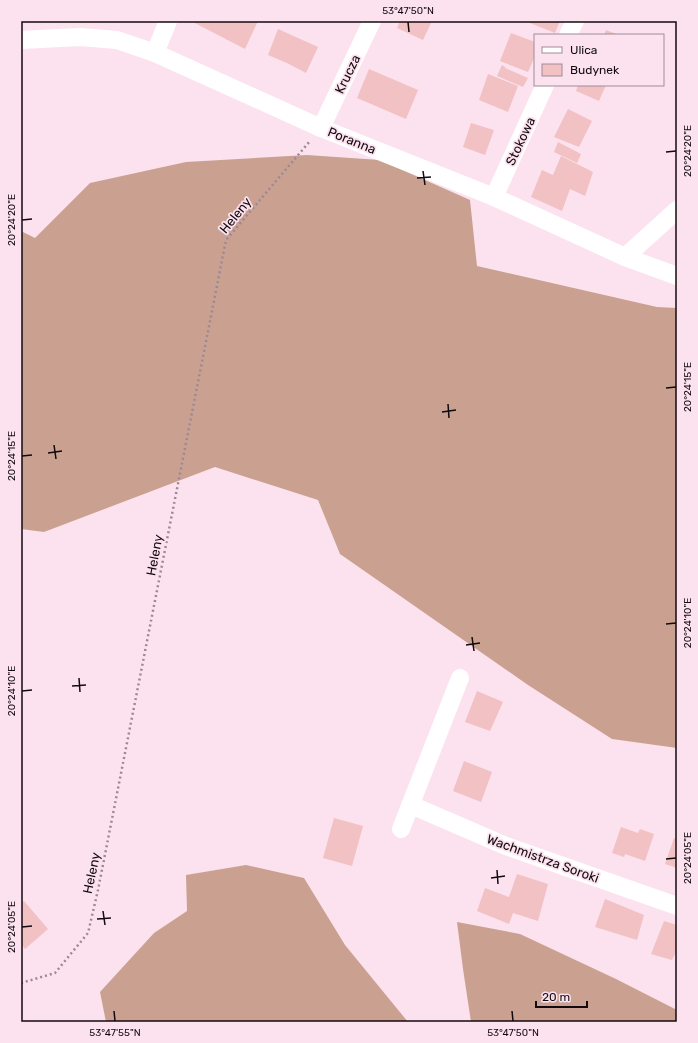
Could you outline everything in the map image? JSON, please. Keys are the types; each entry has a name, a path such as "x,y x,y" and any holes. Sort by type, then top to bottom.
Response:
{"street":[{"path":"154,53 168,21"},
{"name":"Krucza","path":"321,128 372,21"},
{"path":"568,34 575,21"},
{"name":"Poranna","path":"21,40 80,37 117,40 154,53 321,128 494,196 625,257 677,276"},
{"name":"Stokowa","path":"494,196 545,86"},
{"path":"625,257 677,210"},
{"path":"401,830 460,678"},
{"name":"Wachmistrza Soroki","path":"411,805 506,846 677,906"}],"path":[{"name":"Heleny","path":"21,983 55,972 88,934 98,890 226,240 321,128"}],"shaded area":[{"path":"307,155 380,160 470,200 477,266 657,307 677,308 677,748 612,739 528,685 340,554 318,500 215,467 44,532 21,529 21,231 35,238 90,183 186,162"},
{"path":"246,865 304,878 345,945 408,1022 106,1022 100,992 154,933 187,911 186,875"},
{"path":"457,922 520,934 616,979 677,1010 677,1022 471,1022"}],"building":[{"path":"191,21 258,21 245,49"},
{"path":"400,21 432,21 423,40 397,28"},
{"path":"525,21 560,21 555,33"},
{"path":"278,29 318,47 306,73 268,55"},
{"path":"606,30 616,34 604,34"},
{"path":"511,33 534,42 534,58 528,72 500,61"},
{"path":"502,65 505,68 528,78 523,87 497,76"},
{"path":"369,69 418,90 406,119 357,98"},
{"path":"488,74 518,86 508,112 479,100"},
{"path":"578,86 606,86 599,101 576,91"},
{"path":"568,109 592,121 579,147 554,137"},
{"path":"471,123 494,130 485,155 463,147"},
{"path":"558,142 581,154 577,163 554,152"},
{"path":"561,156 593,172 585,196 570,189 562,211 531,197 542,170 553,175"},
{"path":"477,691 503,702 490,731 465,722"},
{"path":"464,761 492,772 481,802 453,791"},
{"path":"334,818 363,826 352,866 323,858"},
{"path":"621,827 638,833 640,829 654,834 645,861 625,854 624,857 612,853"},
{"path":"674,838 677,839 677,868 665,864"},
{"path":"517,874 548,884 538,921 513,913 509,924 477,911 485,888 509,897"},
{"path":"605,899 644,915 637,940 595,927"},
{"path":"24,901 48,929 25,949 22,945 21,946 21,903"},
{"path":"664,921 677,925 677,950 672,960 651,954"}]}
